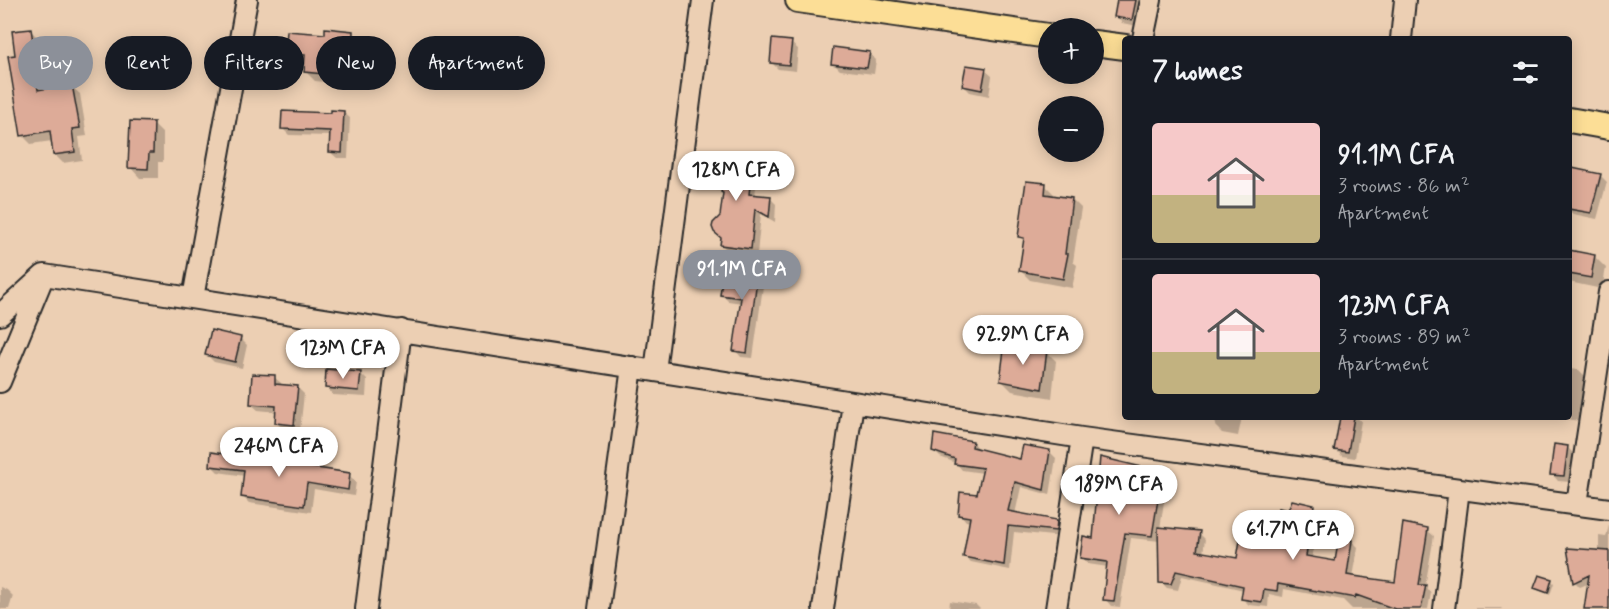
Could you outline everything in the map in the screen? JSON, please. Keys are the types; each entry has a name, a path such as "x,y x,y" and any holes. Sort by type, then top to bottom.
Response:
{"main road":[{"path":"798,0 1038,35"},
{"path":"1104,44 1122,47"},
{"path":"1572,121 1609,127"}],"street":[{"path":"193,298 247,0"},
{"path":"655,371 703,0"},
{"path":"1144,36 1151,0"},
{"path":"1401,36 1405,0"},
{"path":"44,275 1082,438 1609,509"},
{"path":"0,315 44,275"},
{"path":"0,382 44,275"},
{"path":"1577,504 1609,292"},
{"path":"366,609 401,330"},
{"path":"599,609 632,367"},
{"path":"823,609 853,403"},
{"path":"1056,609 1082,438"},
{"path":"1444,609 1460,489"}],"building":[{"path":"1117,0 1136,0 1132,20 1114,17"},
{"path":"325,28 353,31 353,36 316,36 316,73 304,72 304,36 287,36 287,31 325,34"},
{"path":"31,29 32,36 18,36 18,90 73,90 80,128 72,129 75,152 53,155 50,131 21,136 8,56 15,55 12,31"},
{"path":"772,39 792,41 789,65 770,63"},
{"path":"833,47 870,52 867,68 831,64"},
{"path":"966,65 986,68 982,90 962,86"},
{"path":"331,110 344,111 342,153 329,152 330,131 281,129 282,111 331,113"},
{"path":"130,121 154,122 153,153 149,153 148,169 128,168"},
{"path":"711,156 753,162 749,194 771,196 769,217 755,209 751,249 720,245 721,238 714,232 712,227 720,216 723,186 707,184"},
{"path":"1572,168 1601,174 1591,213 1572,210"},
{"path":"1026,181 1046,183 1045,194 1072,198 1065,254 1068,254 1063,279 1019,271 1024,238 1018,237"},
{"path":"1572,251 1595,255 1591,278 1572,275"},
{"path":"744,263 759,265 747,353 733,351 741,298 720,295 723,272 743,275"},
{"path":"211,330 241,337 235,362 205,355"},
{"path":"1005,342 1047,350 1042,389 1000,381"},
{"path":"326,369 361,372 359,391 325,388"},
{"path":"252,374 275,375 275,384 298,386 294,425 275,423 276,406 250,404"},
{"path":"1339,420 1353,420 1348,452 1334,450"},
{"path":"934,434 973,441 972,447 1020,459 1023,445 1050,450 1044,490 1015,482 1008,511 1057,520 1056,531 1008,526 1004,565 963,557 970,517 958,515 960,492 977,494 983,468 954,464 955,459 932,451"},
{"path":"1554,444 1568,446 1564,476 1550,475"},
{"path":"211,452 350,473 348,490 307,483 304,506 241,497 244,470 210,466"},
{"path":"1100,457 1146,468 1142,483 1160,487 1152,536 1125,533 1114,601 1103,600 1107,562 1080,558 1083,536 1093,538"},
{"path":"1292,500 1314,505 1306,556 1335,561 1339,537 1352,540 1347,575 1395,582 1403,523 1428,528 1419,585 1426,585 1421,609 1395,609 1356,595 1355,598 1278,584 1277,591 1264,589 1262,602 1241,599 1243,586 1176,571 1171,584 1159,583 1158,527 1200,531 1197,551 1237,558 1244,517 1278,523 1279,508 1288,510"},
{"path":"1567,548 1609,551 1609,609 1584,609 1589,575 1573,583"},
{"path":"1539,575 1552,579 1548,593 1534,588"}]}
